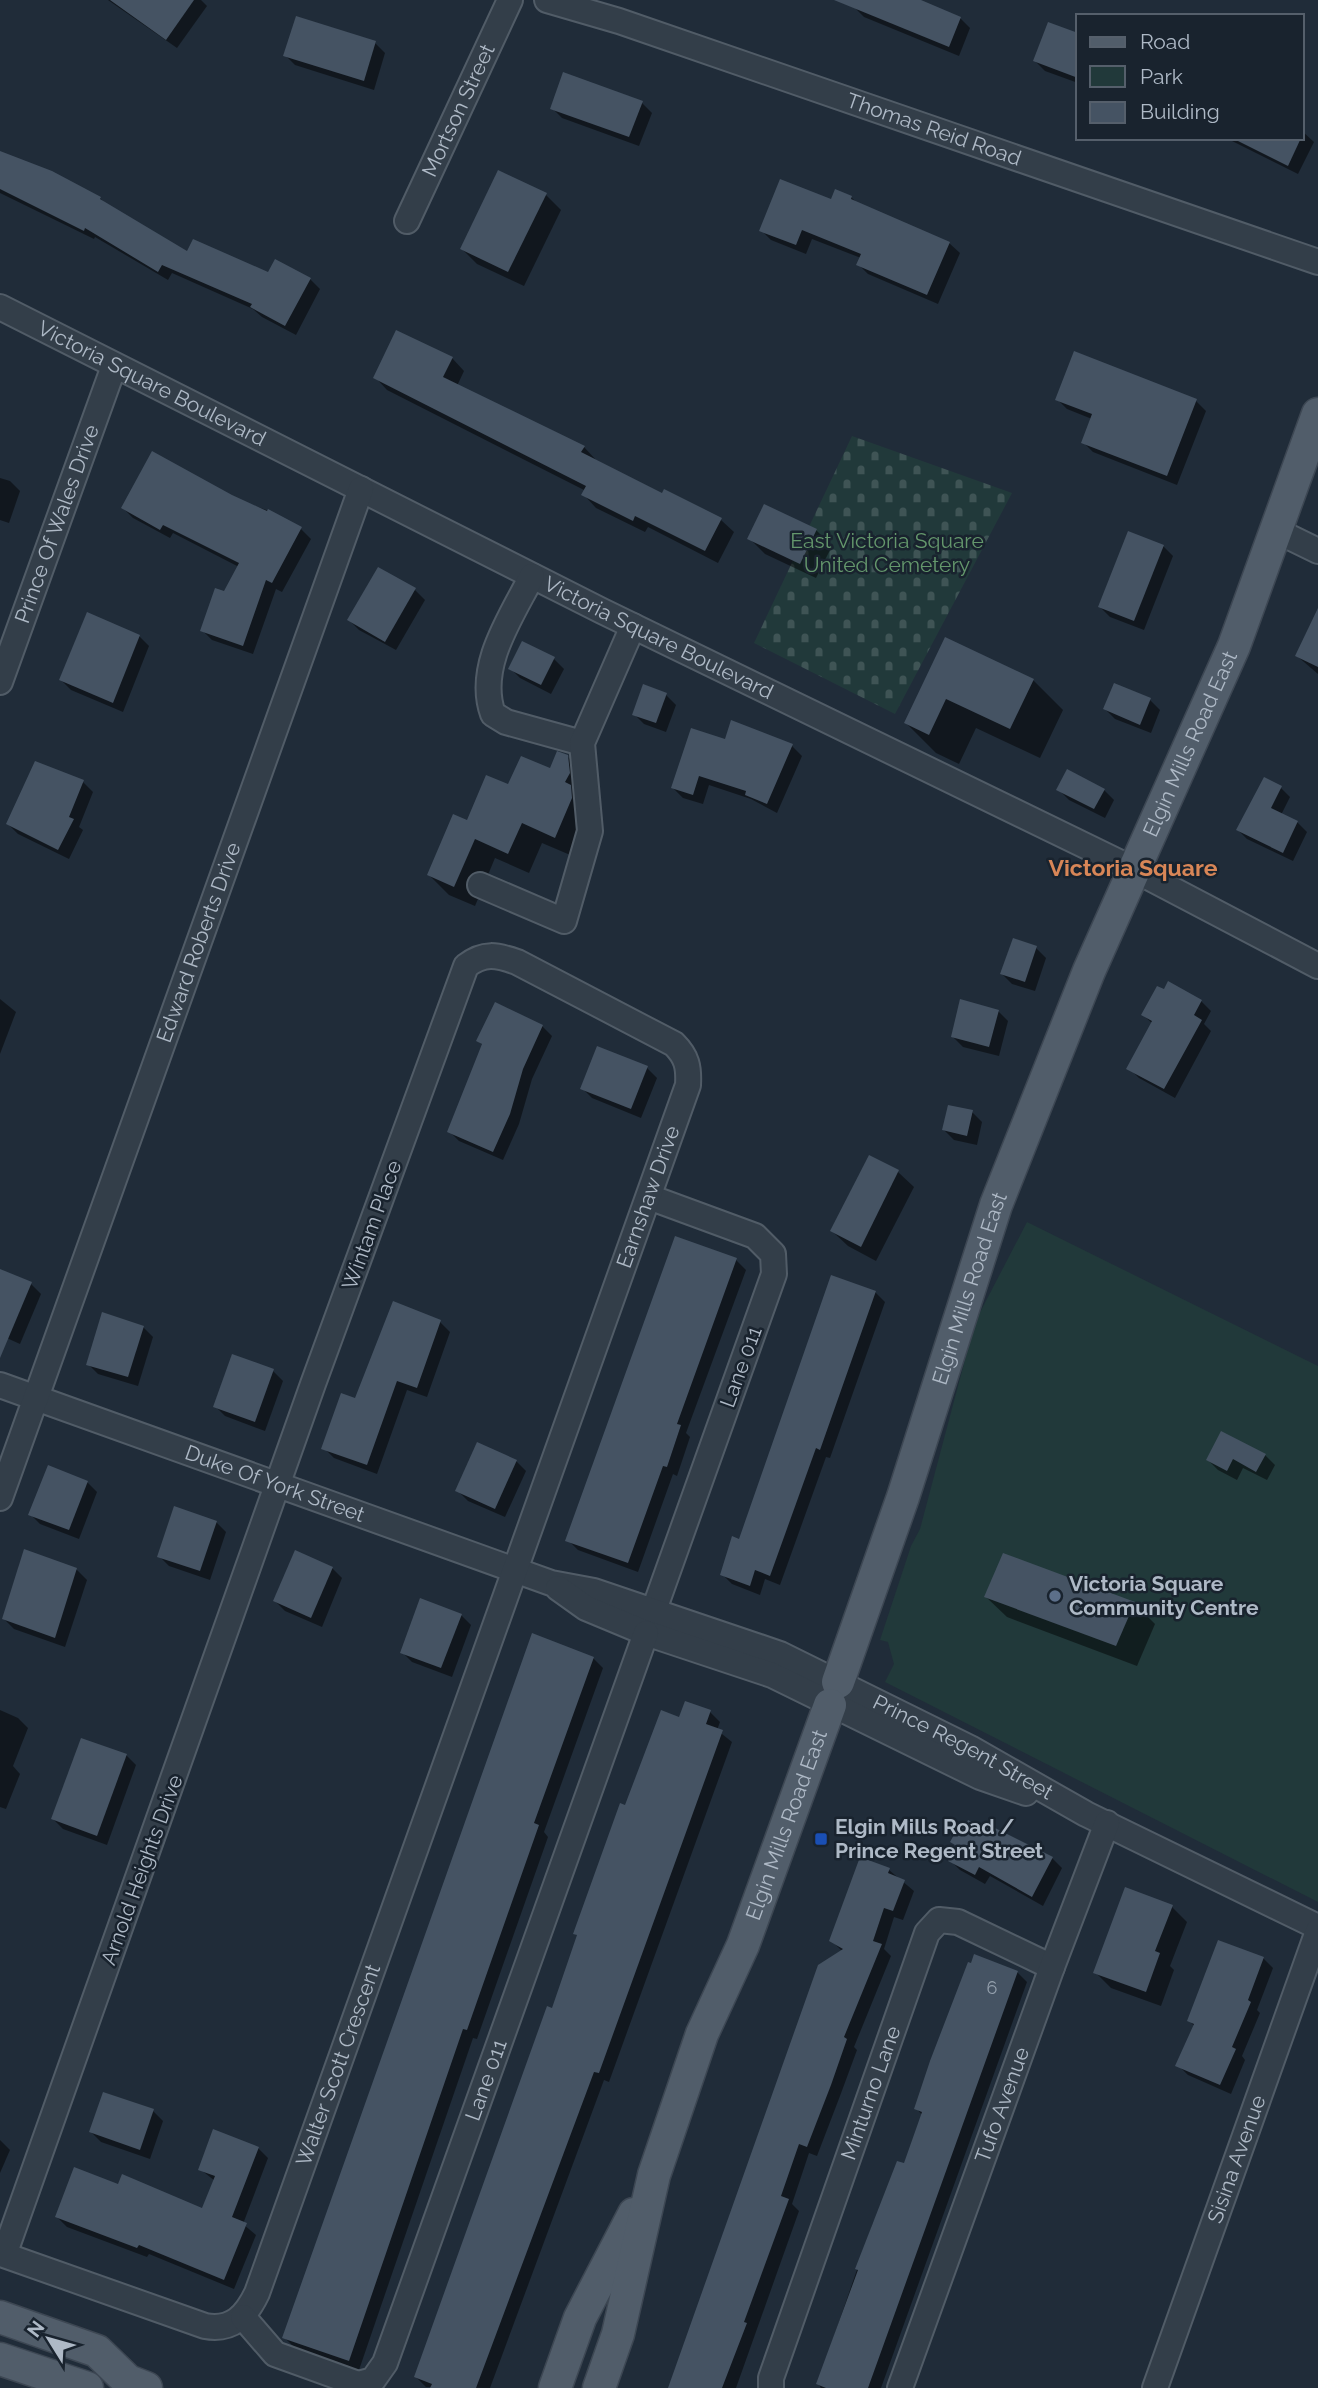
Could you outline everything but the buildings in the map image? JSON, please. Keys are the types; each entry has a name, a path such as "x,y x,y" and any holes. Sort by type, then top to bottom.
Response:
{"main road":[{"name":"Elgin Mills Road East","path":"598,2388 618,2334 654,2175 702,2035 743,1945 834,1694 903,1497 996,1205 1089,971 1216,690 1277,531 1318,414"},
{"name":"Elgin Mills Road East","path":"555,2388 580,2318 654,2175"},
{"path":"0,2317 97,2351 137,2384"},
{"path":"0,2360 87,2388"},
{"path":"94,2388 137,2384"}],"street":[{"name":"Mortson Street","path":"407,221 510,0"},
{"name":"Thomas Reid Road","path":"547,0 619,21 1318,262"},
{"name":"Victoria Square Boulevard","path":"0,307 532,576 1135,870 1318,966"},
{"name":"Prince Of Wales Drive","path":"0,682 114,366"},
{"name":"Edward Roberts Drive","path":"36,1398 361,489"},
{"path":"1277,531 1318,551"},
{"path":"532,576 496,649 490,667 488,701 492,714 506,722 582,743"},
{"path":"480,886 564,921 590,831 582,743 633,626"},
{"name":"Earnshaw Drive","path":"466,966 476,958 494,954 517,962 666,1040 683,1054 689,1066 688,1085 515,1570"},
{"name":"Wintam Place","path":"279,1485 466,966"},
{"name":"Lane 011","path":"243,2317 275,2354 358,2384 373,2380 385,2364 774,1274 773,1254 766,1244 755,1236 649,1197"},
{"name":"Duke Of York Street","path":"0,1385 551,1583 594,1591 650,1622 772,1675 834,1694"},
{"path":"0,1498 36,1398"},
{"name":"Arnold Heights Drive","path":"2,2254 279,1485"},
{"name":"Walter Scott Crescent","path":"243,2317 257,2293 515,1570"},
{"name":"Prince Regent Street","path":"834,1694 981,1777 1096,1819 1318,1929"},
{"name":"Tufo Avenue","path":"900,2388 1052,1967 1096,1819"},
{"name":"Minturno Lane","path":"771,2388 771,2378 928,1933 939,1920 958,1922 1052,1967"},
{"name":"Sisina Avenue","path":"1155,2388 1318,1929"},
{"path":"2,2254 205,2326 223,2327 243,2317"}],"green space":[{"name":"East Victoria Square United Cemetery","path":"852,436 1012,493 895,714 754,643"},
{"path":"1027,1222 1318,1366 1318,1902 885,1682 894,1664 888,1642 880,1640 911,1546 920,1529 975,1322"}],"place":[{"name":"Victoria Square Community Centre","path":"1055,1596"},
{"name":"Elgin Mills Road / Prince Regent Street","path":"821,1839"}],"district":[{"name":"Victoria Square","path":"1133,868"}]}
